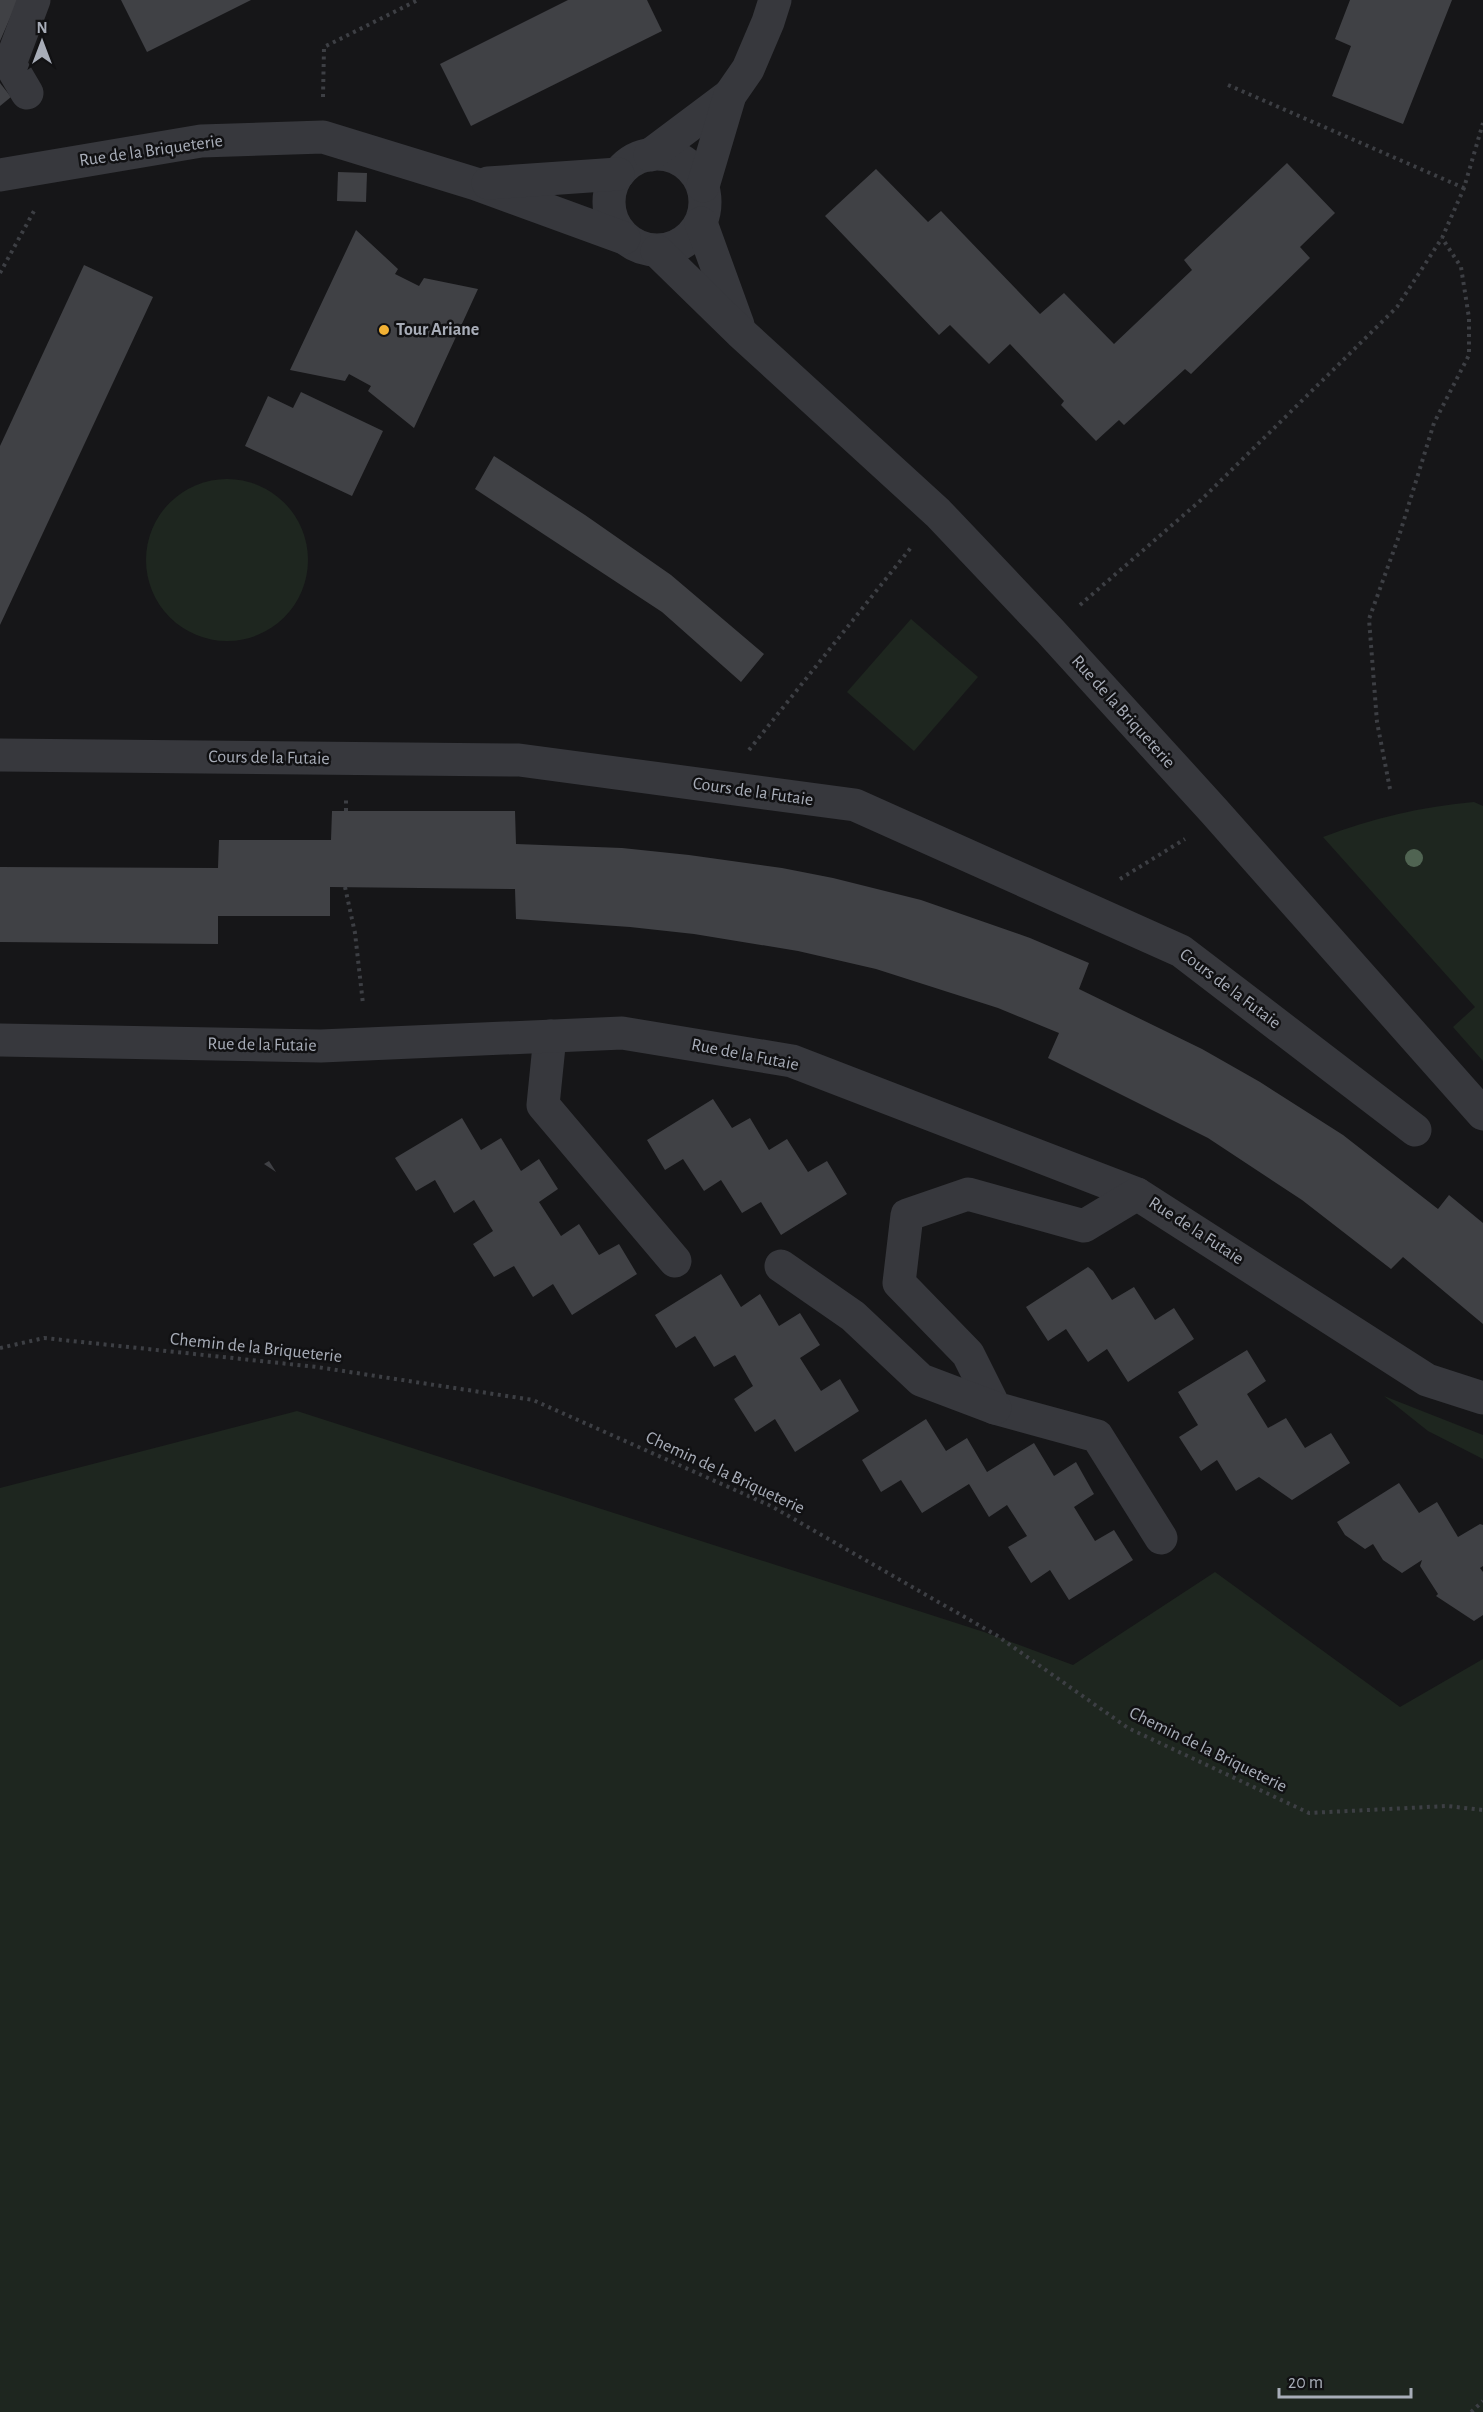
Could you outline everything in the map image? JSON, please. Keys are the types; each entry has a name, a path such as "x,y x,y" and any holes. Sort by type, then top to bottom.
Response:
{"street":[{"path":"27,93 10,64 34,0"},
{"path":"703,186 730,95 748,69 775,0"},
{"path":"650,155 666,155 682,161 695,172 703,186 706,199 701,223 693,235 683,244 657,251 645,250 624,238 615,227 608,200 611,186 626,165 650,155 730,95"},
{"name":"Rue de la Briqueterie","path":"0,175 201,141 322,137 476,184 624,238"},
{"name":"Rue de la Briqueterie","path":"476,184 618,174"},
{"name":"Rue de la Briqueterie","path":"701,223 740,332"},
{"name":"Rue de la Briqueterie","path":"657,251 740,332 938,513 1050,631 1214,811 1483,1114"},
{"name":"Cours de la Futaie","path":"0,755 519,760 855,805 1181,951 1415,1130"},
{"name":"Rue de la Futaie","path":"0,1040 321,1046 621,1033 792,1060 1137,1194 1427,1380 1483,1398"},
{"path":"550,1035 543,1105 675,1261"},
{"path":"995,1408 968,1354 899,1282 907,1215 968,1194 1084,1226 1137,1194"},
{"path":"781,1266 853,1316 921,1380 995,1408 1097,1436 1161,1538"}],"path":[{"path":"322,137 324,47 418,0"},
{"path":"1228,85 1464,188"},
{"path":"1050,631 1201,500 1397,307 1442,238 1464,188 1483,123"},
{"path":"0,273 59,165"},
{"path":"1389,789 1377,722 1369,619 1399,536 1434,423 1469,355 1469,318 1461,267 1442,238"},
{"path":"719,787 938,513"},
{"path":"1079,905 1187,838 1214,811"},
{"path":"345,887 355,933 368,1044"},
{"name":"Chemin de la Briqueterie","path":"0,1348 44,1338 317,1367 533,1400 771,1506 996,1635 1128,1728 1309,1813 1448,1806 1483,1810"},
{"path":"1471,2412 1483,2401"}],"shaded area":[{"path":"227,479 258,485 284,503 302,529 308,560 302,591 284,617 258,635 227,641 196,635 170,617 152,591 146,560 152,529 170,503 196,485"},
{"path":"911,619 978,677 914,751 847,692"},
{"path":"1474,802 1483,806 1483,1061 1453,1027 1475,1007 1323,837 1397,814"},
{"path":"1384,1396 1483,1435 1483,1459 1428,1431"},
{"path":"297,1411 984,1632 1073,1665 1215,1572 1400,1707 1483,1659 1483,2412 0,2412 0,1488"}],"building":[{"path":"0,0 18,0 0,41"},
{"path":"121,0 251,0 147,52"},
{"path":"568,0 647,0 662,31 471,126 440,64"},
{"path":"1350,0 1452,0 1403,124 1332,96 1351,46 1335,39"},
{"path":"0,83 11,97 0,106"},
{"path":"1287,163 1335,213 1300,247 1310,258 1191,374 1185,369 1124,425 1119,420 1096,441 1061,405 1064,401 1010,344 989,364 950,325 939,335 825,216 876,169 928,222 941,211 1040,314 1064,293 1114,344 1192,270 1184,260"},
{"path":"338,172 367,173 366,202 337,201"},
{"name":"Tour Ariane","path":"356,230 398,269 395,274 419,286 424,278 478,289 414,428 368,391 371,386 349,374 345,381 290,370"},
{"path":"84,265 153,297 0,625 0,446"},
{"path":"301,392 383,431 352,496 245,446 268,396 293,408"},
{"path":"494,456 585,515 671,575 764,654 741,682 662,612 475,489"},
{"path":"332,811 515,811 516,844 622,848 689,855 782,868 833,878 921,900 1030,938 1089,963 1079,989 1202,1049 1260,1082 1343,1135 1438,1209 1449,1195 1483,1223 1483,1324 1403,1257 1391,1269 1302,1200 1208,1138 1048,1058 1059,1033 998,1008 876,969 798,951 694,934 516,919 515,889 330,887 330,916 218,916 218,944 0,942 0,867 218,868 219,840 331,840"},
{"path":"713,1099 732,1128 750,1118 769,1150 787,1139 808,1172 827,1161 847,1194 781,1235 761,1202 742,1213 721,1180 704,1191 683,1159 665,1170 647,1140"},
{"path":"462,1118 481,1150 501,1138 521,1171 539,1159 558,1189 539,1202 561,1236 579,1224 599,1255 619,1244 637,1274 572,1315 553,1284 533,1297 514,1266 494,1277 473,1244 493,1231 474,1200 454,1213 435,1180 416,1191 395,1158"},
{"path":"269,1161 276,1172 264,1164"},
{"path":"1088,1267 1112,1300 1134,1287 1155,1320 1174,1308 1194,1339 1128,1382 1107,1349 1088,1362 1066,1329 1048,1341 1026,1307"},
{"path":"721,1274 741,1307 760,1294 779,1326 800,1313 820,1345 800,1358 821,1391 840,1379 859,1411 795,1452 775,1419 755,1432 734,1399 753,1386 735,1355 714,1367 695,1336 676,1348 655,1315"},
{"path":"1247,1350 1266,1381 1247,1394 1268,1428 1286,1418 1305,1448 1331,1433 1350,1463 1292,1500 1259,1477 1236,1491 1217,1460 1201,1471 1179,1437 1198,1425 1178,1392"},
{"path":"926,1419 946,1451 967,1438 987,1472 1034,1443 1054,1476 1076,1462 1094,1494 1074,1507 1095,1541 1114,1530 1133,1560 1069,1600 1050,1570 1031,1583 1008,1547 1027,1536 1007,1505 989,1517 969,1484 922,1513 901,1480 881,1492 862,1460"},
{"path":"1399,1483 1419,1513 1437,1502 1458,1537 1480,1524 1483,1525 1483,1566 1480,1568 1483,1572 1483,1615 1474,1621 1436,1596 1438,1594 1420,1566 1422,1560 1402,1573 1383,1560 1373,1544 1365,1549 1345,1535 1337,1522"}],"place":[{"name":"Tour Ariane","path":"384,330"}]}
